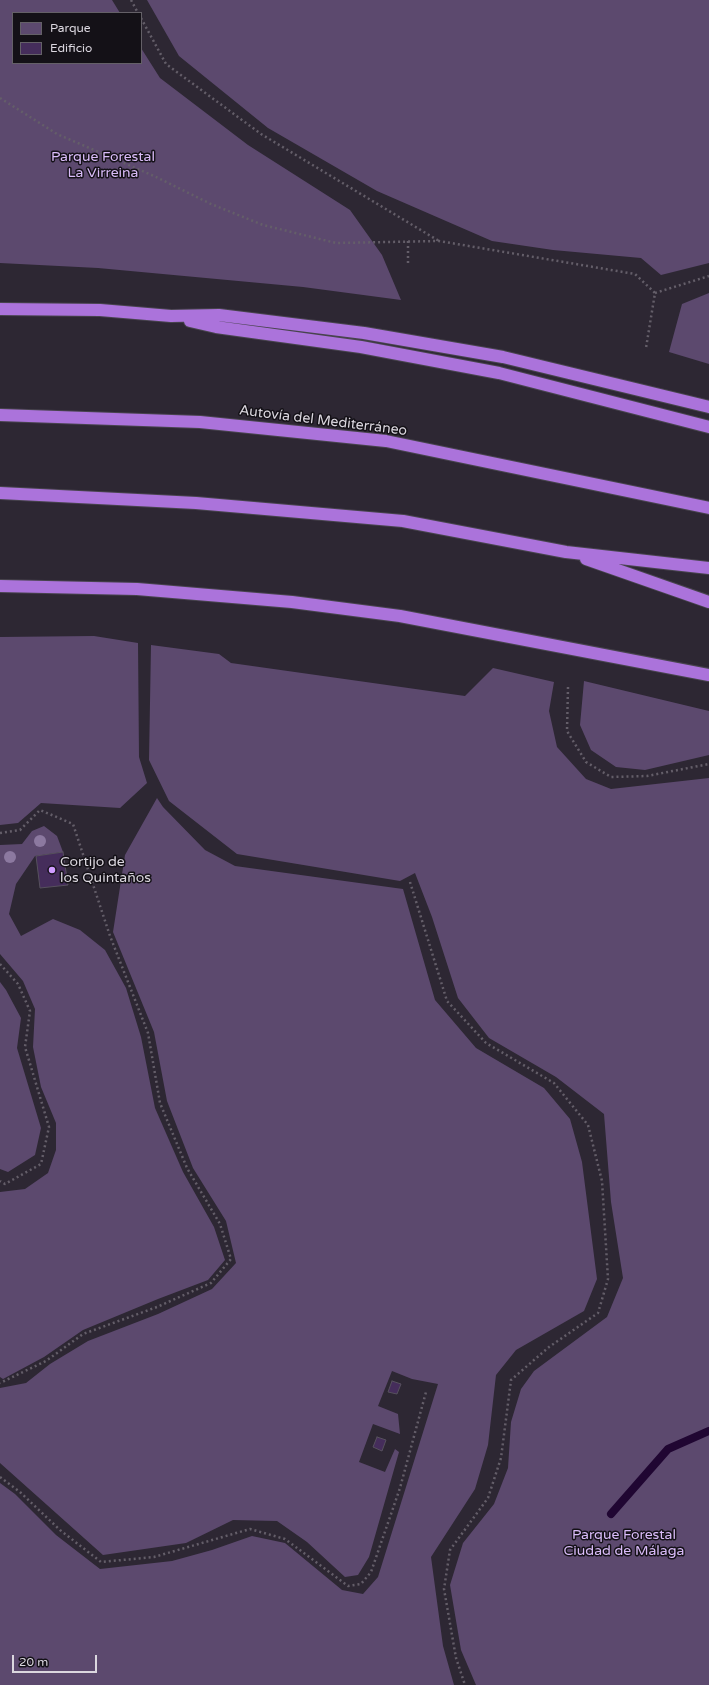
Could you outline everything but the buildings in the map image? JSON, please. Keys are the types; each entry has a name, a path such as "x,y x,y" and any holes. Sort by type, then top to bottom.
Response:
{"highway":[{"path":"0,309 100,310 171,316 219,315 364,333 503,357 709,407"},
{"path":"171,316 216,327 360,347 499,373 709,427"},
{"name":"Autovía del Mediterráneo","path":"0,415 200,422 386,441 709,508"},
{"path":"0,493 196,502 403,521 566,552 709,568"},
{"path":"566,552 709,602"},
{"path":"0,586 137,589 308,604 400,616 709,676"}],"path":[{"path":"131,0 137,12"},
{"path":"142,20 166,64 261,134 439,241"},
{"path":"0,98 57,134 154,176 211,204 263,225 336,242 439,241 635,274 655,293"},
{"path":"408,242 408,266"},
{"path":"655,293 709,276"},
{"path":"646,348 655,293"},
{"path":"568,687 567,732 586,762 611,778 647,776 709,764"},
{"path":"0,833 20,830 40,810 73,824 110,936 148,1033 160,1103 187,1168 220,1224 231,1258 211,1283 157,1307 83,1334 46,1361 0,1382"},
{"path":"410,882 446,1001 486,1044 554,1083 588,1125 602,1181 608,1279 598,1313 549,1347 511,1380 502,1458 488,1498 450,1550 444,1589 456,1658 465,1685"},
{"path":"0,964 18,984 30,1011 25,1046 49,1127 41,1164 5,1184 0,1182"},
{"path":"0,1477 20,1492 60,1530 101,1562 154,1557 250,1529 285,1539 348,1586 361,1584 371,1572 400,1488 426,1392"}],"green space":[{"name":"Parque Forestal La Virreina","path":"0,0 112,0 119,12 12,12 12,64 142,64 142,50 160,78 248,145 350,210 382,255 401,300 303,287 98,268 0,263"},
{"path":"147,0 709,0 709,263 661,275 641,258 553,250 492,241 377,191 268,128 179,56"},
{"path":"709,293 709,364 669,352 682,304"},
{"path":"94,636 138,643 139,757 147,783 120,808 41,803 18,823 0,825 0,637"},
{"name":"Parque Forestal Ciudad de Málaga","path":"151,645 219,654 231,663 465,696 493,668 554,682 549,711 557,747 586,779 611,789 709,778 709,1685 476,1685 461,1650 450,1585 463,1543 494,1504 508,1468 511,1422 521,1389 534,1371 607,1317 623,1278 611,1202 604,1114 556,1077 489,1038 458,998 432,917 415,873 400,881 237,854 169,801 149,760"},
{"path":"584,681 709,711 709,755 645,770 616,767 591,750 580,725"},
{"path":"157,798 163,807 205,850 235,866 403,889 435,1000 476,1048 544,1088 570,1119 582,1162 597,1279 584,1311 516,1350 496,1375 488,1445 475,1489 431,1557 443,1646 454,1685 0,1685 0,1483 15,1494 56,1535 100,1569 172,1561 212,1550 252,1536 285,1543 342,1590 363,1594 378,1577 438,1384 412,1379 392,1371 378,1406 398,1414 400,1434 373,1424 359,1462 385,1472 395,1449 399,1452 369,1557 358,1575 345,1577 307,1542 277,1521 233,1520 186,1543 103,1555 0,1463 0,1388 26,1383 50,1364 88,1341 158,1314 212,1289 236,1263 226,1221 193,1168 167,1101 154,1032 113,932 125,855"},
{"path":"44,826 57,836 63,852 35,856 16,884 9,914 21,936 53,919 80,930 105,950 126,988 141,1037 155,1108 183,1172 214,1227 225,1260 208,1280 83,1330 44,1357 3,1379 0,1377 0,1192 25,1189 48,1173 56,1150 56,1123 41,1087 33,1047 35,1009 23,981 0,954 0,845 22,844 32,831"},
{"path":"0,982 21,1018 17,1048 41,1128 35,1155 8,1172 0,1169"}],"waterway":[{"path":"611,1514 668,1449 709,1431"}],"place":[{"name":"Cortijo de los Quintaños","path":"52,870"}]}
